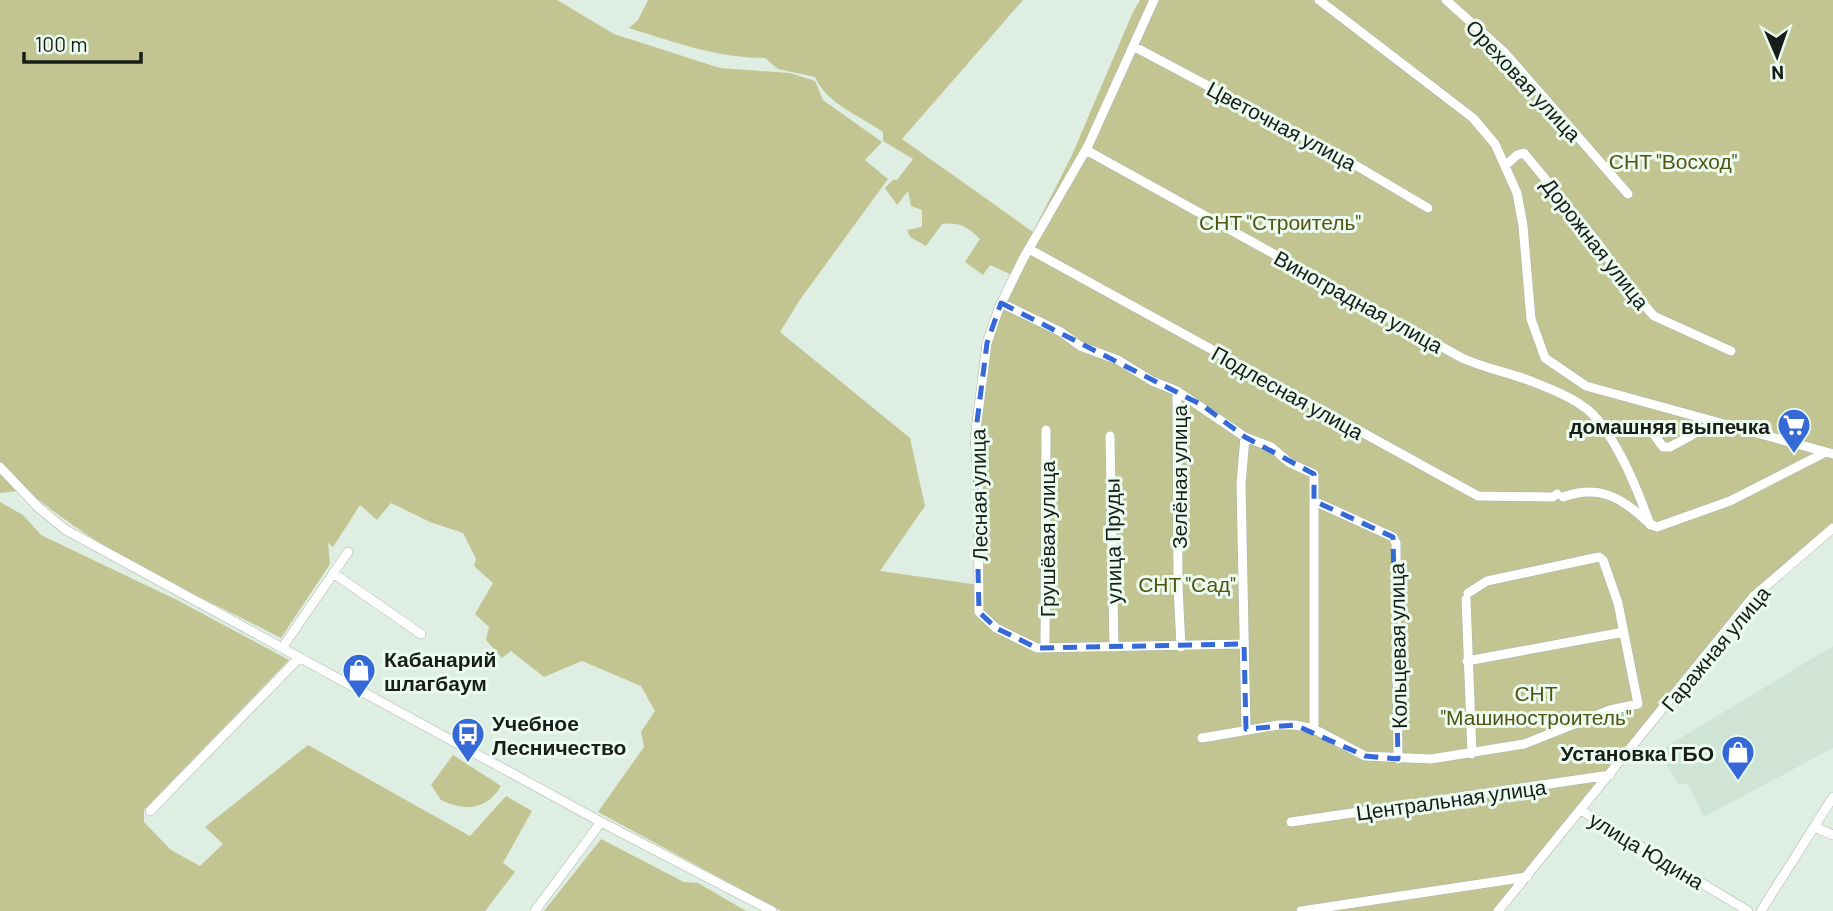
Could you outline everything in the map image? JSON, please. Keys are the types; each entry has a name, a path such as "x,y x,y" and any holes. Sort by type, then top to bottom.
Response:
{"street":[{"path":"1154,0 1086,150 1028,249 1001,303 1061,332 1080,346 1118,360 1152,381 1177,391 1245,438 1271,447 1290,463 1314,474 1314,729"},
{"path":"1319,0 1473,118 1495,144 1506,165 1523,226 1531,318 1545,358 1586,386 1830,453"},
{"name":"Ореховая улица","path":"1446,0 1504,52 1628,194"},
{"name":"Цветочная улица","path":"1133,46 1340,156 1428,208"},
{"name":"Виноградная улица","path":"1086,150 1462,358 1489,370 1526,379 1576,402 1597,419 1640,495 1650,525"},
{"name":"Дорожная улица","path":"1506,165 1517,155 1524,153 1654,316 1731,351"},
{"name":"Подлесная улица","path":"1028,249 1478,496 1553,497 1591,490 1623,501 1650,525"},
{"name":"Лесная улица","path":"1001,303 987,343 975,438 978,477 979,612 996,628 1018,641 1045,648"},
{"name":"Зелёная улица","path":"1177,391 1181,647"},
{"path":"1656,436 1663,447 1670,447 1714,423"},
{"name":"Грушёвая улица","path":"1045,648 1046,430"},
{"name":"улица Пруды","path":"1110,436 1114,647"},
{"path":"1245,438 1241,484 1246,729"},
{"path":"1650,525 1657,527 1730,501 1830,453"},
{"path":"0,467 39,508 66,530 601,822 772,911"},
{"name":"Кольцевая улица","path":"1314,501 1393,537 1396,543 1398,758"},
{"name":"Гаражная улица","path":"1582,811 1754,597 1833,528"},
{"path":"282,648 348,552"},
{"path":"1202,737 1278,725 1314,729 1365,755 1431,759 1472,754 1524,744 1610,709 1638,704 1624,632 1603,560 1599,557 1487,581 1467,596 1472,754"},
{"path":"333,573 421,634"},
{"path":"1467,661 1624,632"},
{"path":"1045,648 1244,644"},
{"path":"150,811 300,657"},
{"name":"Центральная улица","path":"1291,822 1611,775"},
{"path":"1761,911 1833,797"},
{"path":"1498,911 1582,811"},
{"name":"улица Юдина","path":"1582,811 1748,911"},
{"path":"535,911 601,822"},
{"path":"1814,827 1833,835"},
{"path":"1301,911 1527,877"}],"highlighted area":[{"path":"1001,303 1202,405 1245,437 1314,474 1314,501 1393,537 1398,759 1365,756 1295,725 1246,729 1244,644 1037,648 996,628 979,612 975,438 987,343"}],"shaded area":[{"path":"1833,646 1833,748 1704,817 1688,784 1678,784 1659,751"}],"green space":[{"path":"0,0 557,0 614,34 720,68 790,73 815,81 823,100 882,142 865,160 888,179 799,301 780,332 910,438 925,506 880,571 979,585 975,438 981,379 999,308 1088,146 1154,0 1833,0 1833,528 1753,597 1498,911 781,911 598,812 644,747 641,732 655,711 641,686 582,661 544,677 511,651 502,658 486,640 489,627 475,614 493,583 474,566 476,559 463,533 430,522 391,503 377,520 360,505 333,547 328,543 330,564 281,638 117,553 56,513 27,490 0,493"},
{"path":"648,0 1023,0 902,139 1033,232 1072,155 1133,12 1140,0 1152,0 1087,145 1012,275 990,265 983,275 965,262 980,239 967,228 959,224 942,224 926,246 910,237 907,230 922,227 922,210 911,206 908,191 897,205 885,188 893,180 897,180 913,159 883,141 883,132 836,102 815,77 778,69 765,58 713,52 629,28 638,20"},
{"path":"0,502 23,515 41,535 179,601 289,660 144,810 144,822 171,850 200,866 223,844 205,827 308,745 470,836 506,796 532,811 503,863 515,872 485,911 0,911"},
{"path":"453,755 501,786 489,800 467,807 441,800 431,785"},
{"path":"601,839 684,882 698,883 746,911 544,911"}],"place":[{"name":"домашняя выпечка","path":"1794,455"},
{"name":"Кабанарий шлагбаум","path":"359,700"},
{"name":"Учебное Лесничество","path":"468,764"},
{"name":"Установка ГБО","path":"1738,782"}],"park label":[{"name":"СНТ \"Восход\"","path":"1673,160"},
{"name":"СНТ \"Строитель\"","path":"1280,221"},
{"name":"СНТ \"Сад\"","path":"1187,583"},
{"name":"СНТ \"Машиностроитель\"","path":"1536,704"}]}
